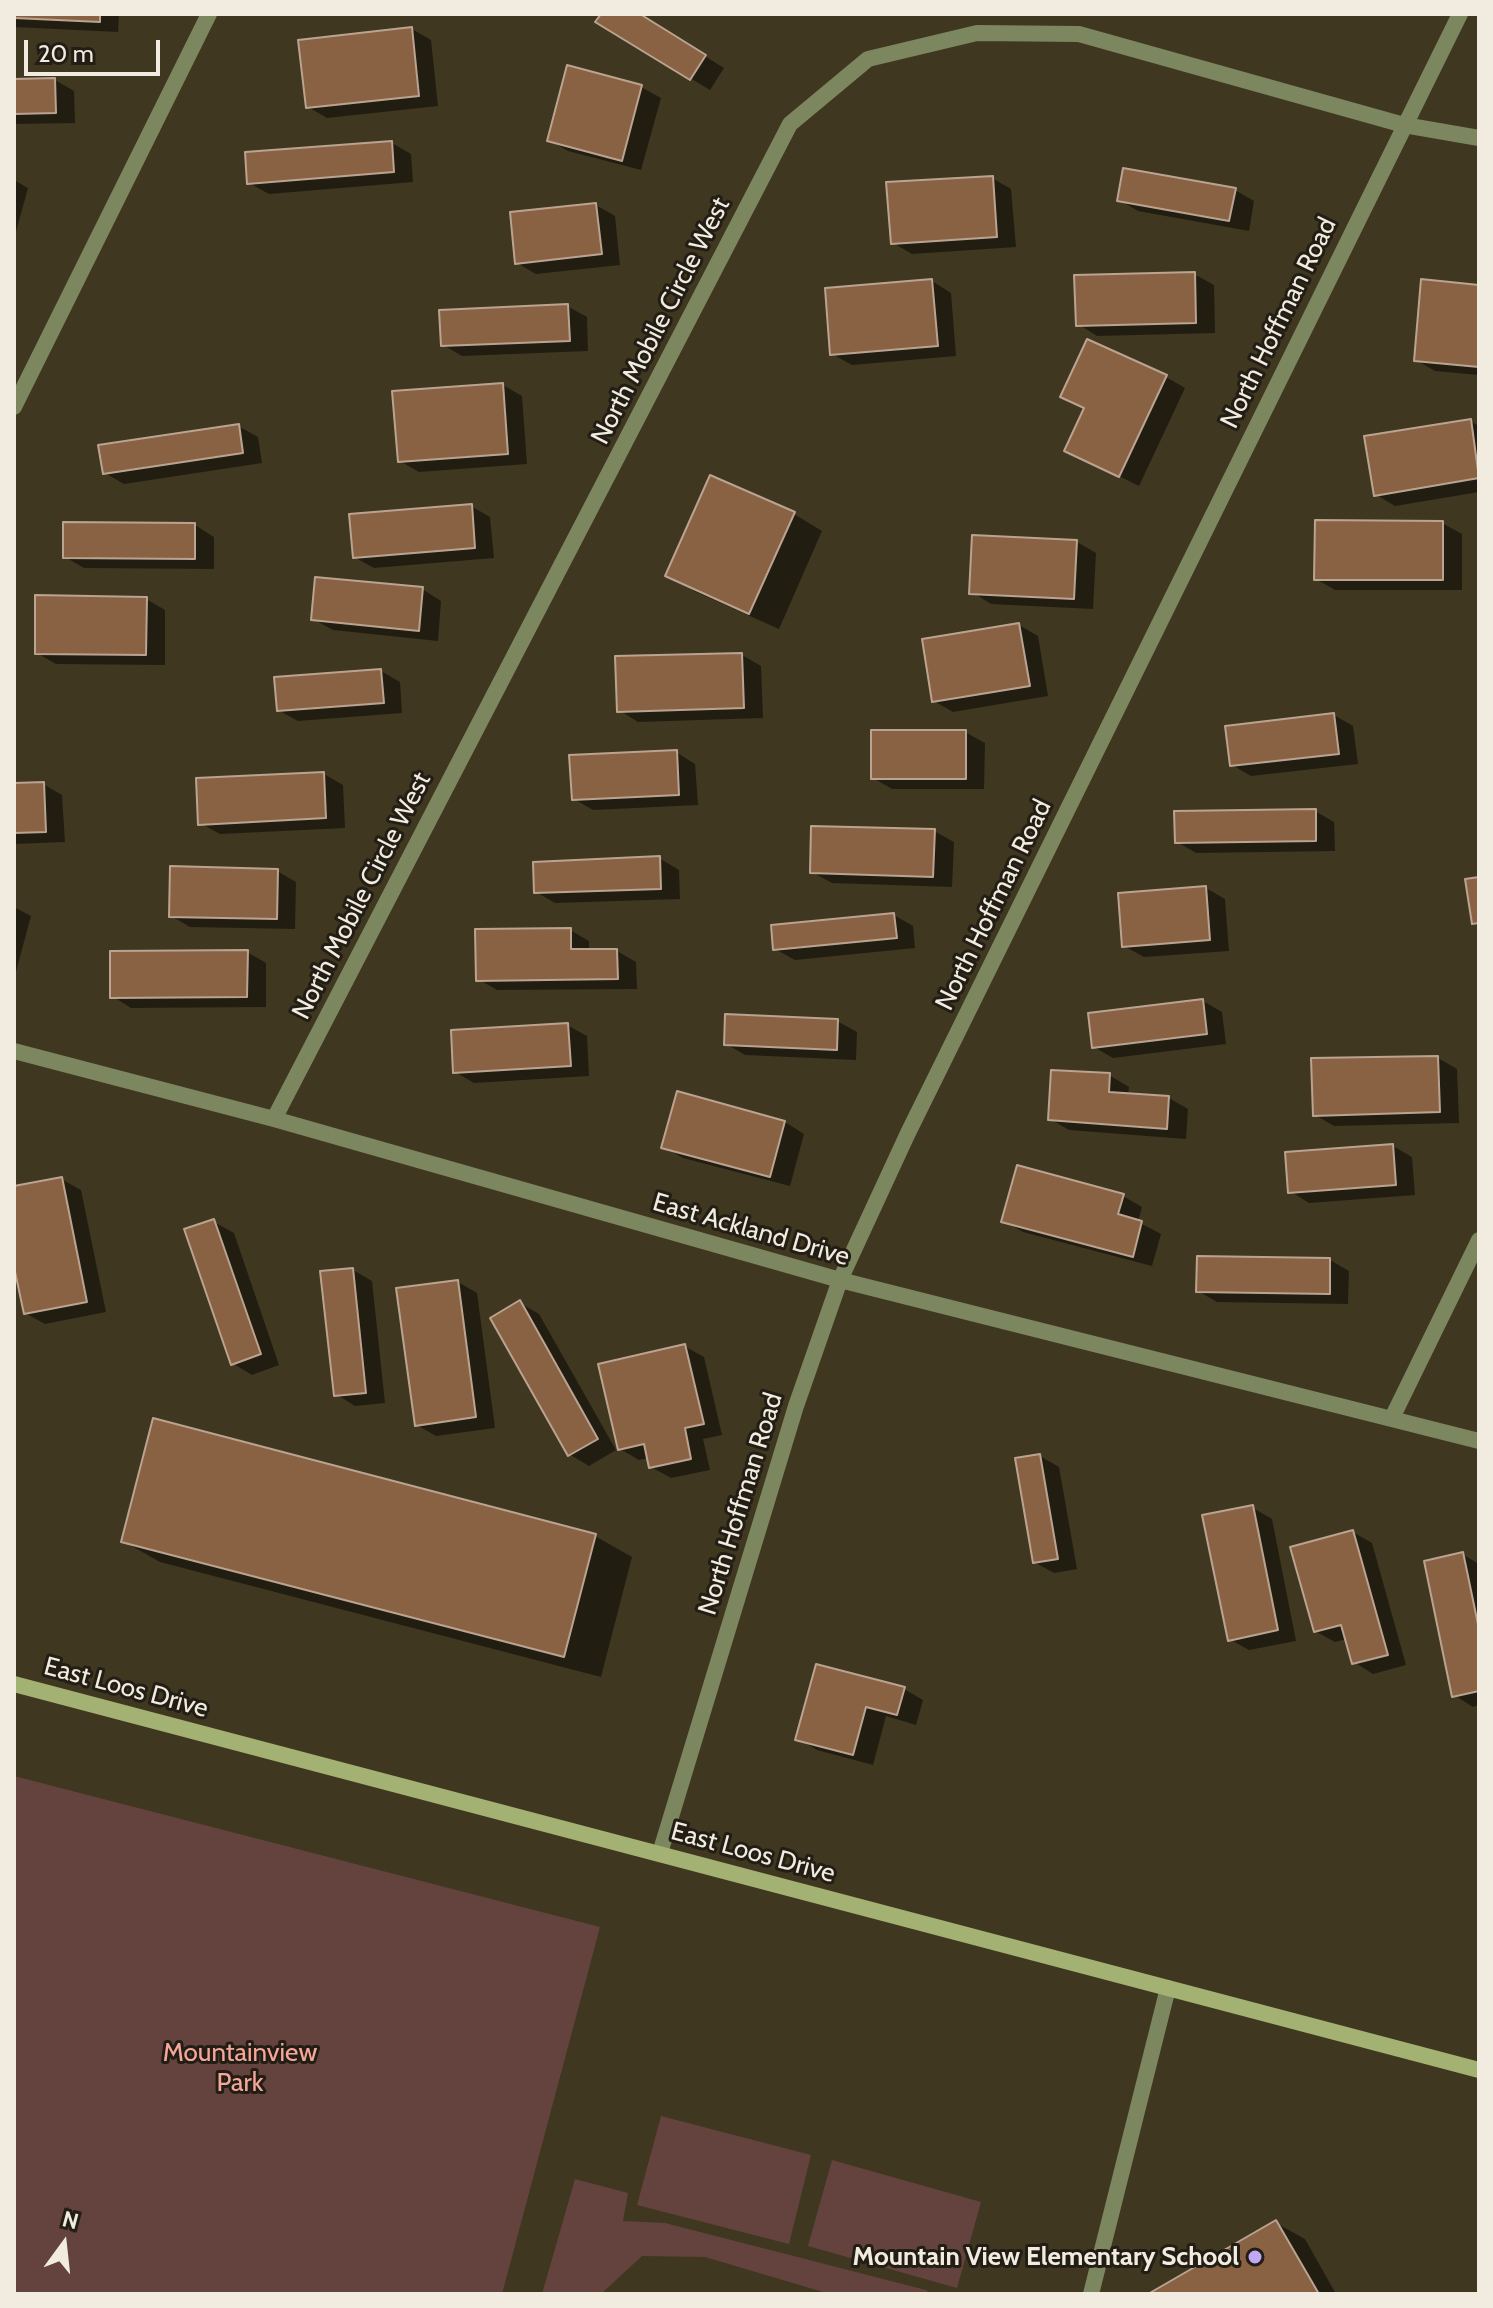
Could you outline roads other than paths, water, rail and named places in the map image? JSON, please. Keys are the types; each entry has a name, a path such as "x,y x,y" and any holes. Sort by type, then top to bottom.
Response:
{"street":[{"path":"14,407 209,14"},
{"name":"North Hoffman Road","path":"660,1853 796,1406 840,1280 908,1133 1460,14"},
{"name":"North Mobile Circle West","path":"274,1119 790,124 868,59 977,33 1079,34 1404,125 1479,138"},
{"name":"East Ackland Drive","path":"14,1051 274,1119 840,1280 1479,1441"},
{"path":"1392,1418 1479,1240"},
{"name":"East Loos Drive","path":"14,1684 1479,2070"},
{"path":"1091,2294 1168,1988"}],"place":[{"name":"Mountain View Elementary School","path":"1255,2257"}],"park label":[{"name":"Mountainview Park","path":"240,2068"}]}
